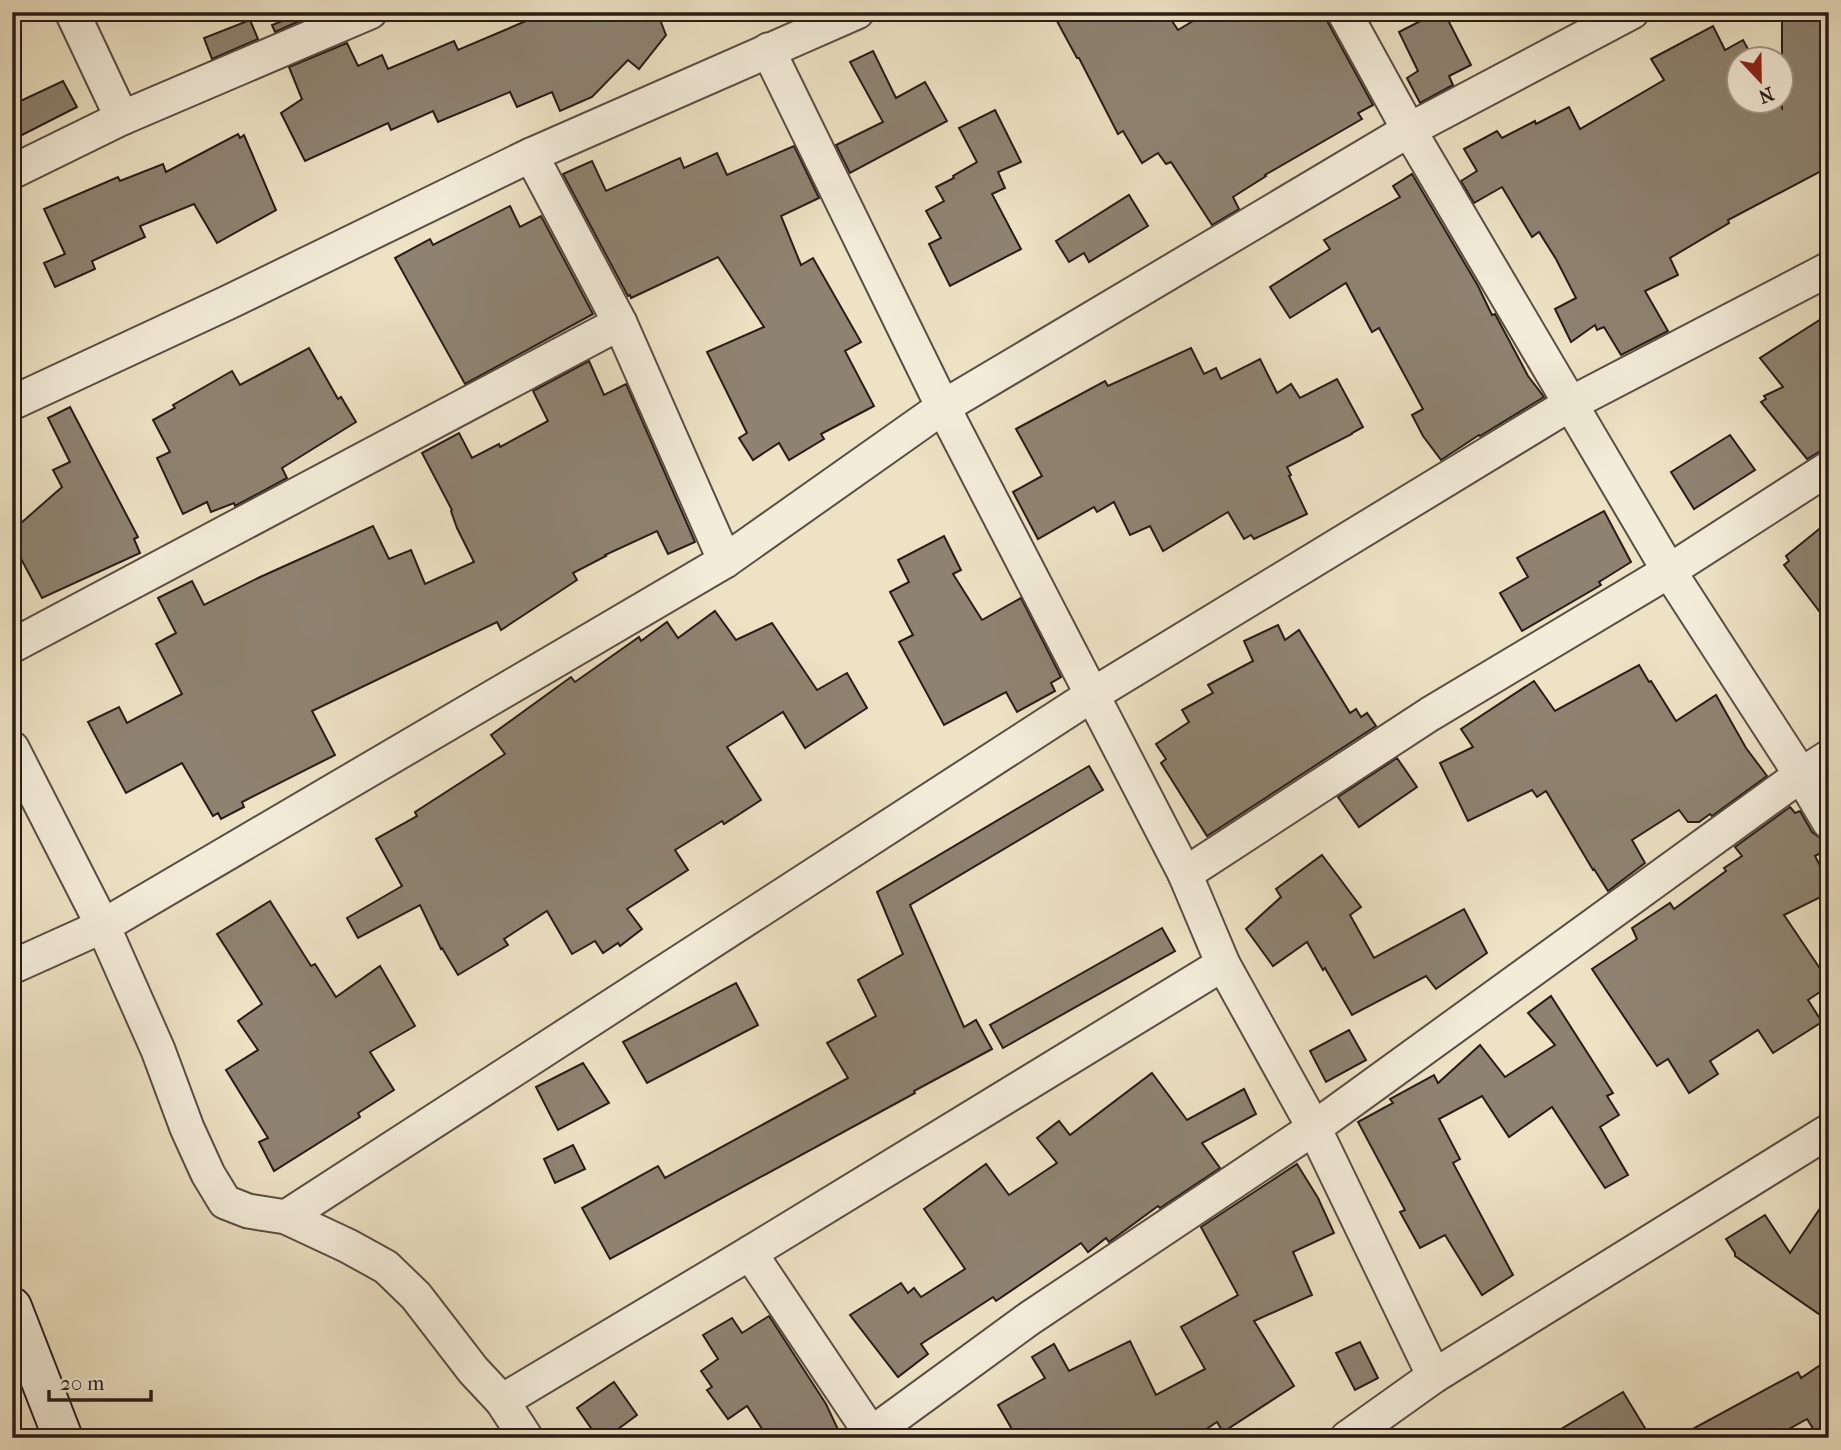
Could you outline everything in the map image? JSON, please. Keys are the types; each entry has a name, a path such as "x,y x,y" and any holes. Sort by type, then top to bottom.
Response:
{"street":[{"path":"72,12 122,118"},
{"path":"12,172 122,118 370,12"},
{"path":"12,403 229,302 531,155 857,12"},
{"path":"1344,12 1409,130 1669,571 1829,822"},
{"path":"12,967 103,926 725,561 943,407 1409,130 1632,12"},
{"path":"768,50 943,407 1185,874 1223,964 1314,1128 1434,1376"},
{"path":"531,155 620,323 725,561"},
{"path":"286,1217 1092,695 1570,404 1829,269"},
{"path":"12,646 620,323"},
{"path":"1185,874 1430,714 1669,571 1829,468"},
{"path":"12,748 103,926 158,1050 187,1128 208,1174 225,1202 248,1211 286,1217 386,1267 416,1296 473,1370 502,1401 526,1438"},
{"path":"750,1253 872,1436 1030,1318 1314,1128 1829,757"},
{"path":"502,1401 1223,964"},
{"path":"1347,1438 1434,1376 1829,1131"},
{"path":"12,1307 63,1438"}],"building":[{"path":"305,12 320,12 275,32 272,25"},
{"path":"547,12 657,12 666,35 639,69 628,60 592,97 560,111 552,92 517,107 510,92 438,122 433,111 391,130 388,123 305,161 281,113 302,99 289,67 347,43 358,66 382,55 388,69 454,41 458,50"},
{"path":"1052,12 1166,12 1178,30 1208,12 1325,12 1327,21 1373,105 1358,113 1362,119 1265,175 1233,197 1239,209 1212,225 1171,162 1166,164 1158,153 1142,163 1123,131 1118,134"},
{"path":"1442,12 1449,22 1471,65 1449,76 1453,85 1420,103 1407,78 1418,71 1399,32"},
{"path":"1782,12 1829,12 1829,167 1728,220 1729,223 1670,258 1678,275 1645,291 1668,331 1621,355 1604,327 1597,330 1595,325 1571,342 1555,309 1576,298 1556,259 1539,232 1532,237 1502,187 1474,203 1461,181 1477,171 1464,149 1497,131 1502,138 1569,107 1580,129 1664,80 1651,59 1713,26 1726,49 1726,116 1796,116 1796,46 1782,46"},
{"path":"250,20 258,39 212,59 204,38"},
{"path":"1743,40 1746,46 1732,46"},
{"path":"873,51 896,98 925,82 947,121 850,173 836,145 883,122 850,62"},
{"path":"63,81 77,107 12,140 12,105"},
{"path":"995,110 1021,162 998,172 1005,188 992,194 1021,249 950,286 929,244 941,238 926,211 944,201 936,187 977,162 959,128"},
{"path":"238,134 240,138 244,135 276,210 217,243 194,204 140,226 145,237 92,261 95,269 55,287 44,263 65,254 44,209 118,177 120,181 163,164 166,172"},
{"path":"794,146 819,198 781,216 801,265 813,258 861,342 845,351 874,406 821,434 824,439 789,460 779,443 753,460 739,438 747,433 707,352 764,327 718,257 631,298 563,174 592,161 606,191 680,158 684,168 717,153 727,175"},
{"path":"1412,174 1478,286 1492,315 1495,314 1528,376 1544,397 1441,460 1423,436 1412,415 1423,409 1379,328 1372,332 1346,283 1290,318 1270,287 1330,249 1324,240 1400,197 1393,186"},
{"path":"1129,195 1148,226 1089,262 1084,253 1069,262 1056,241"},
{"path":"510,206 520,227 541,216 593,314 465,384 395,258 430,239 433,245"},
{"path":"1829,314 1829,449 1807,459 1761,402 1766,399 1764,396 1783,387 1760,358"},
{"path":"309,348 338,399 341,397 356,422 282,468 287,478 235,506 234,503 211,512 207,502 183,514 157,458 170,452 153,420 175,408 173,405 232,371 240,385"},
{"path":"1191,348 1204,374 1216,368 1221,379 1260,359 1277,393 1291,384 1300,398 1337,379 1363,427 1287,467 1307,514 1254,539 1251,535 1244,539 1228,512 1163,551 1150,526 1130,535 1114,502 1097,512 1094,507 1038,539 1013,492 1042,476 1016,429 1105,381 1108,386"},
{"path":"589,361 604,395 626,384 695,542 668,554 657,531 573,573 577,580 501,630 497,622 312,711 335,755 242,802 244,807 221,819 218,813 213,816 182,763 126,793 88,722 119,707 127,723 182,694 156,644 176,633 158,598 192,581 204,605 373,526 389,559 411,550 425,584 474,562 457,528 452,510 422,453 459,433 472,458 499,444 500,447 548,421 533,391"},
{"path":"70,407 138,537 134,539 140,553 42,598 12,542 12,531 62,487 53,470 70,462 48,418"},
{"path":"1730,435 1755,470 1694,509 1671,472"},
{"path":"1604,511 1631,562 1599,582 1601,585 1522,631 1500,593 1528,577 1517,558"},
{"path":"1829,521 1829,624 1784,565 1789,561 1786,556"},
{"path":"944,536 961,570 953,574 982,620 1021,598 1061,677 1051,683 1055,691 1017,712 1006,692 944,725 899,642 913,635 890,592 909,582 898,560"},
{"path":"715,611 736,640 772,623 817,690 847,673 867,708 805,748 783,712 727,747 761,800 724,824 722,821 675,850 688,870 627,909 642,929 620,946 618,943 603,953 595,941 572,954 547,911 504,939 508,945 458,975 441,949 420,905 358,938 347,918 402,886 376,839 417,816 415,812 505,754 491,735 571,677 575,682 639,637 641,641 667,622 678,638"},
{"path":"1278,625 1285,640 1299,630 1350,713 1356,709 1361,717 1367,713 1376,726 1207,836 1161,763 1166,759 1156,744 1189,722 1182,710 1213,693 1208,685 1253,661 1244,641"},
{"path":"1639,665 1676,721 1716,695 1746,748 1767,776 1712,816 1710,814 1699,822 1688,822 1679,810 1632,840 1645,863 1608,891 1546,791 1537,797 1532,790 1468,821 1440,763 1473,747 1461,729 1534,681 1555,711"},
{"path":"1397,758 1417,787 1359,827 1338,797"},
{"path":"1089,766 1103,790 910,905 964,1027 976,1020 992,1049 610,1259 582,1208 658,1166 665,1178 848,1078 827,1043 876,1016 858,980 903,954 877,892"},
{"path":"1790,807 1795,813 1800,811 1812,832 1823,840 1828,849 1815,856 1829,883 1829,893 1784,915 1829,982 1829,986 1808,1000 1822,1022 1773,1053 1758,1030 1710,1061 1718,1074 1689,1093 1668,1059 1657,1066 1592,969 1637,939 1632,928 1670,903 1674,909 1726,871 1724,868 1742,856 1735,847"},
{"path":"1322,855 1361,907 1350,915 1374,958 1464,909 1487,953 1436,989 1426,976 1352,1015 1307,942 1273,966 1246,929 1281,897 1276,889"},
{"path":"270,901 311,966 315,964 336,997 380,966 415,1026 370,1052 394,1090 358,1113 360,1117 274,1171 259,1142 268,1138 226,1070 258,1050 238,1021 262,1004 217,934"},
{"path":"1162,928 1175,951 1003,1048 990,1025"},
{"path":"736,983 758,1025 647,1083 623,1042"},
{"path":"1551,996 1613,1093 1607,1096 1619,1115 1600,1127 1628,1175 1605,1188 1552,1107 1509,1137 1482,1096 1439,1119 1460,1159 1453,1163 1513,1275 1482,1295 1445,1235 1420,1248 1400,1212 1405,1210 1358,1122 1393,1103 1390,1099 1434,1075 1438,1083 1480,1045 1505,1077 1555,1045 1528,1013"},
{"path":"1349,1030 1366,1060 1326,1082 1310,1051"},
{"path":"583,1063 609,1103 558,1130 536,1087"},
{"path":"1152,1073 1187,1120 1244,1089 1256,1114 1202,1143 1220,1168 1160,1208 1158,1206 1109,1242 1106,1238 1088,1252 1081,1243 996,1301 993,1297 921,1344 928,1354 898,1377 850,1315 901,1283 908,1293 914,1288 921,1297 965,1269 924,1209 986,1164 1009,1195 1057,1163 1037,1138 1059,1121 1070,1135"},
{"path":"573,1145 585,1169 555,1183 544,1159"},
{"path":"1297,1164 1318,1198 1334,1233 1293,1252 1312,1295 1254,1321 1294,1386 1223,1432 1217,1422 1193,1438 1017,1438 998,1405 1045,1378 1032,1357 1054,1344 1069,1371 1130,1341 1156,1395 1205,1369 1181,1327 1238,1295 1201,1227"},
{"path":"1829,1195 1829,1321 1735,1256 1726,1239 1765,1215 1790,1253"},
{"path":"769,1316 826,1404 842,1438 768,1438 747,1406 728,1419 707,1390 712,1387 701,1371 718,1359 703,1335 732,1318 742,1333"},
{"path":"1360,1342 1378,1378 1355,1390 1336,1353"},
{"path":"1819,1366 1829,1381 1829,1438 1819,1438 1807,1419 1773,1438 1676,1438 1798,1372 1801,1378"},
{"path":"614,1382 637,1415 606,1438 598,1438 577,1408"},
{"path":"1623,1392 1651,1438 1546,1438"}]}
